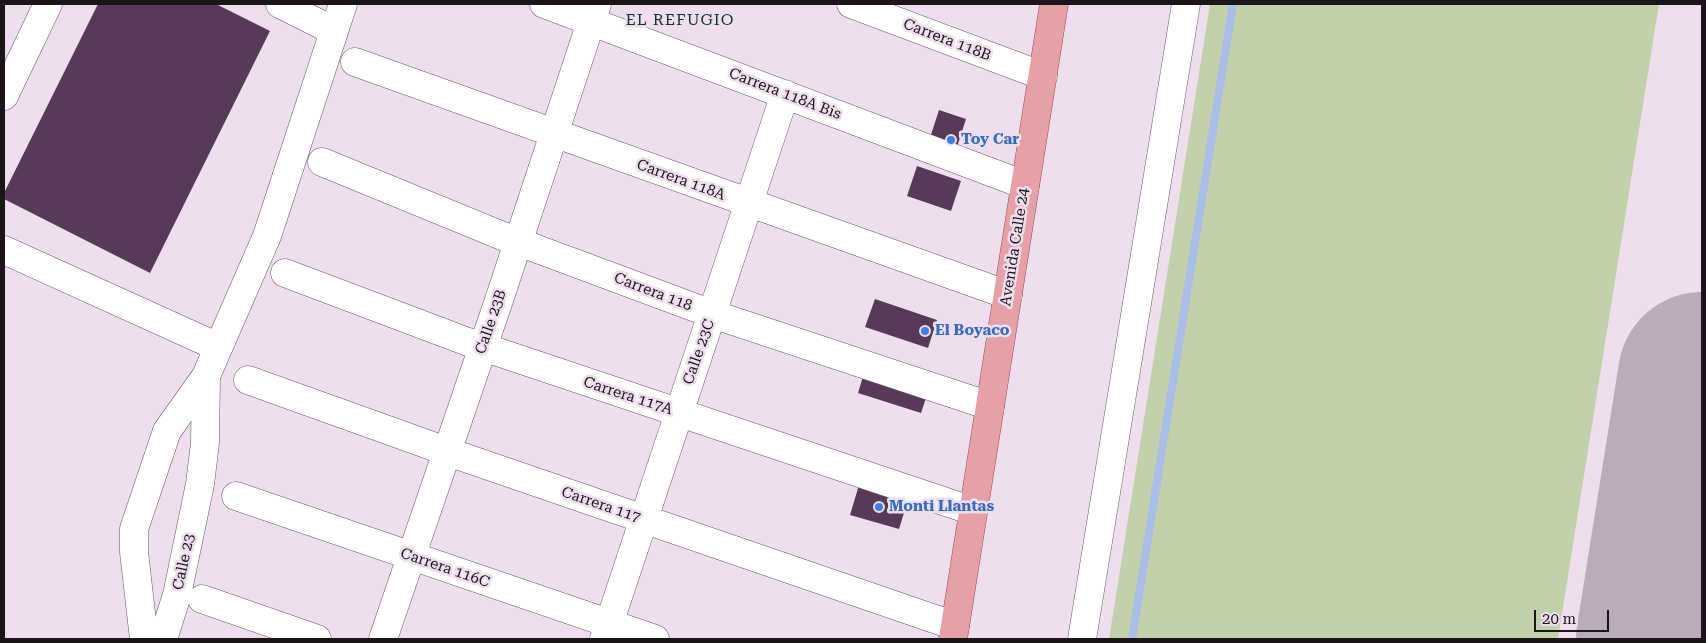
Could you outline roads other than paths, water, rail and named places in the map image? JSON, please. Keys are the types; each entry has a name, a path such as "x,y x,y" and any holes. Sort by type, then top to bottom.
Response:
{"main road":[{"name":"Avenida Calle 24","path":"954,632 1054,4"}],"street":[{"path":"4,96 48,4"},
{"path":"280,4 334,31"},
{"path":"144,639 134,552 134,529 167,431 206,376 267,236 343,4"},
{"name":"Carrera 118A Bis","path":"544,4 594,12 785,94 1025,185"},
{"name":"Carrera 118B","path":"851,4 1043,76"},
{"path":"1082,639 1186,4"},
{"name":"Calle 23B","path":"383,639 483,347 594,12"},
{"name":"Carrera 118A","path":"355,62 748,204 1008,295"},
{"name":"Calle 23C","path":"606,631 785,94"},
{"name":"Carrera 118","path":"322,162 518,241 712,314 990,406"},
{"path":"4,250 218,347"},
{"name":"Carrera 117A","path":"284,273 483,347 973,511"},
{"name":"Calle 23","path":"163,639 177,595 200,484 205,443 206,376"},
{"name":"Carrera 117","path":"248,380 447,452 644,519 954,632"},
{"name":"Carrera 116C","path":"236,496 411,556 606,631 655,639"},
{"path":"202,599 317,639"}],"waterway":[{"path":"1132,639 1233,4"}],"place":[{"name":"Toy Car","path":"951,140"},
{"name":"El Boyaco","path":"925,331"},
{"name":"Monti Llantas","path":"879,507"}],"district":[{"name":"EL REFUGIO","path":"680,20"}]}
